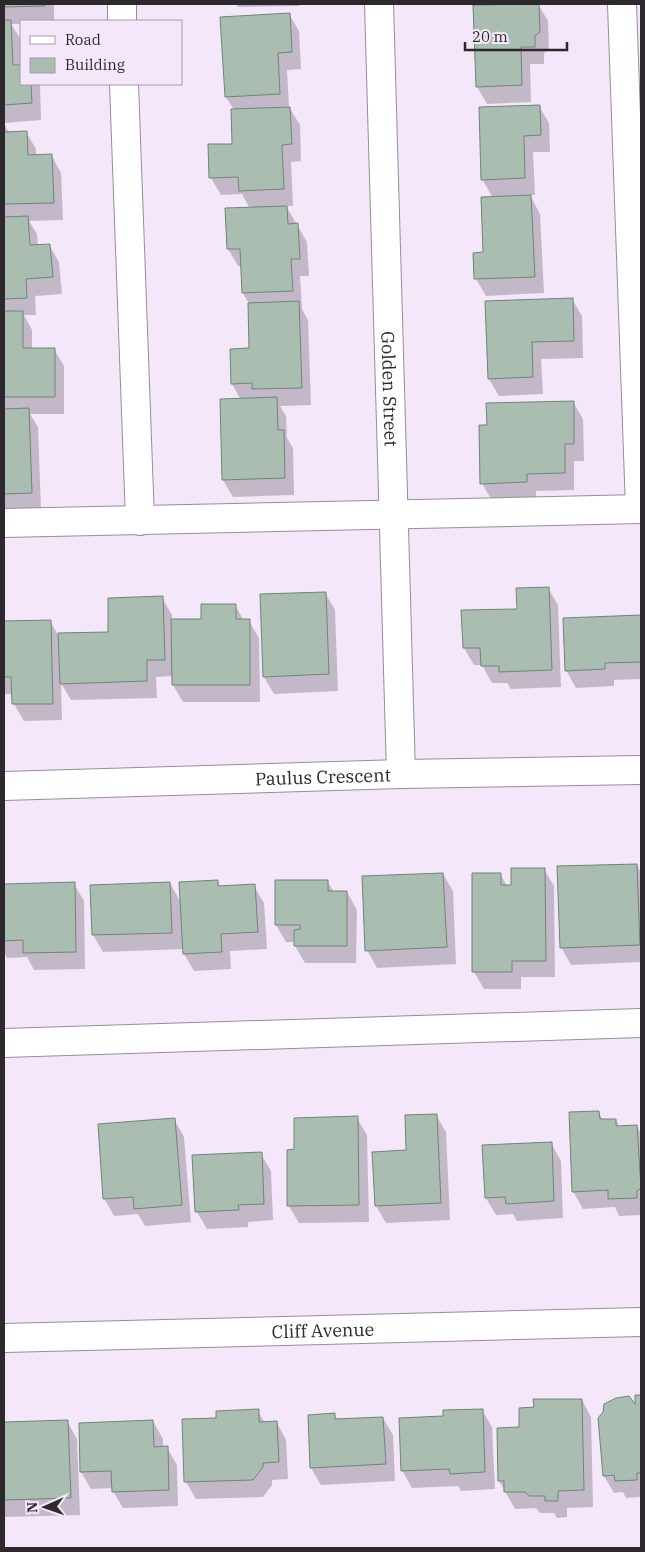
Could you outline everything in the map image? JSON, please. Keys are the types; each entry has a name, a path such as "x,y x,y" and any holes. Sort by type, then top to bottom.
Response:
{"street":[{"path":"122,4 122,20"},
{"name":"Golden Street","path":"379,4 401,774"},
{"path":"4,523 641,509 622,4"},
{"path":"124,85 140,520"},
{"name":"Paulus Crescent","path":"4,786 401,774 641,770"},
{"path":"4,1044 641,1023"},
{"name":"Cliff Avenue","path":"4,1338 641,1322"}],"building":[{"path":"4,4 45,4 45,6 4,7"},
{"path":"539,4 540,32 535,36 535,47 521,47 522,85 476,87 473,5"},
{"path":"290,13 292,52 278,53 280,94 225,97 220,17"},
{"path":"4,20 11,20 13,65 20,65 20,85 31,85 32,103 4,105"},
{"path":"540,105 541,135 524,136 525,178 481,180 479,107"},
{"path":"290,107 292,144 282,145 284,189 239,191 238,177 209,178 208,144 232,144 231,109"},
{"path":"27,131 28,155 52,154 54,203 4,204 4,132"},
{"path":"531,195 535,277 474,279 473,253 483,252 481,197"},
{"path":"287,206 288,224 298,223 300,259 291,259 293,291 242,293 240,249 227,249 225,208"},
{"path":"28,216 30,245 50,244 53,277 26,279 27,298 4,299 4,217"},
{"path":"573,298 574,341 532,342 533,377 488,379 485,301"},
{"path":"299,301 302,388 252,389 252,383 231,384 230,349 249,348 248,303"},
{"path":"4,311 23,311 23,348 55,348 55,397 4,397"},
{"path":"277,397 278,430 284,430 285,478 222,480 220,399"},
{"path":"574,401 574,444 565,444 565,473 527,474 527,482 480,484 479,425 487,425 486,403"},
{"path":"29,408 32,493 4,494 4,409"},
{"path":"549,587 552,670 499,672 499,666 481,666 480,648 463,648 461,610 517,609 516,588"},
{"path":"326,592 329,674 263,677 260,594"},
{"path":"163,596 165,660 147,660 147,681 60,684 58,633 108,632 108,598"},
{"path":"201,604 236,604 236,619 250,619 250,685 172,685 171,619 201,619"},
{"path":"641,615 641,662 605,663 605,669 565,671 563,618"},
{"path":"51,620 53,704 12,704 11,677 4,677 4,621"},
{"path":"637,864 640,945 560,948 557,866"},
{"path":"511,868 545,868 546,961 512,961 512,972 472,972 472,873 501,873 501,885 511,885"},
{"path":"443,873 447,947 365,951 362,876"},
{"path":"218,880 218,886 255,884 258,932 221,934 222,952 183,954 179,882"},
{"path":"275,880 328,880 328,891 347,891 347,946 294,946 294,930 300,929 300,925 275,925"},
{"path":"75,882 76,952 23,953 23,940 4,941 4,884"},
{"path":"170,882 172,933 92,935 90,885"},
{"path":"599,1111 600,1119 616,1119 616,1126 637,1125 641,1188 637,1191 637,1198 608,1199 608,1190 572,1192 569,1112"},
{"path":"437,1114 441,1203 375,1206 372,1152 406,1150 405,1115"},
{"path":"358,1116 359,1205 287,1206 287,1150 294,1149 294,1118"},
{"path":"175,1118 182,1205 134,1209 133,1197 103,1199 98,1124"},
{"path":"552,1142 554,1201 506,1204 505,1197 485,1198 482,1145"},
{"path":"262,1152 264,1204 238,1205 239,1210 195,1212 192,1155"},
{"path":"635,1395 641,1395 641,1473 637,1473 637,1480 615,1481 614,1475 603,1476 598,1418 603,1412 604,1404 616,1398 629,1396 635,1404"},
{"path":"533,1399 582,1399 584,1490 558,1491 558,1501 545,1501 545,1496 529,1496 525,1492 504,1492 504,1481 498,1481 497,1428 519,1427 519,1408 534,1407"},
{"path":"259,1409 259,1422 277,1421 279,1462 263,1463 263,1467 253,1480 184,1482 182,1419 216,1418 216,1411"},
{"path":"483,1409 485,1472 450,1474 449,1469 401,1471 399,1418 443,1416 443,1410"},
{"path":"335,1413 335,1419 383,1417 386,1464 310,1468 308,1415"},
{"path":"68,1420 71,1498 4,1500 4,1422"},
{"path":"153,1420 154,1447 168,1446 169,1490 112,1492 111,1471 80,1472 79,1423"}]}
